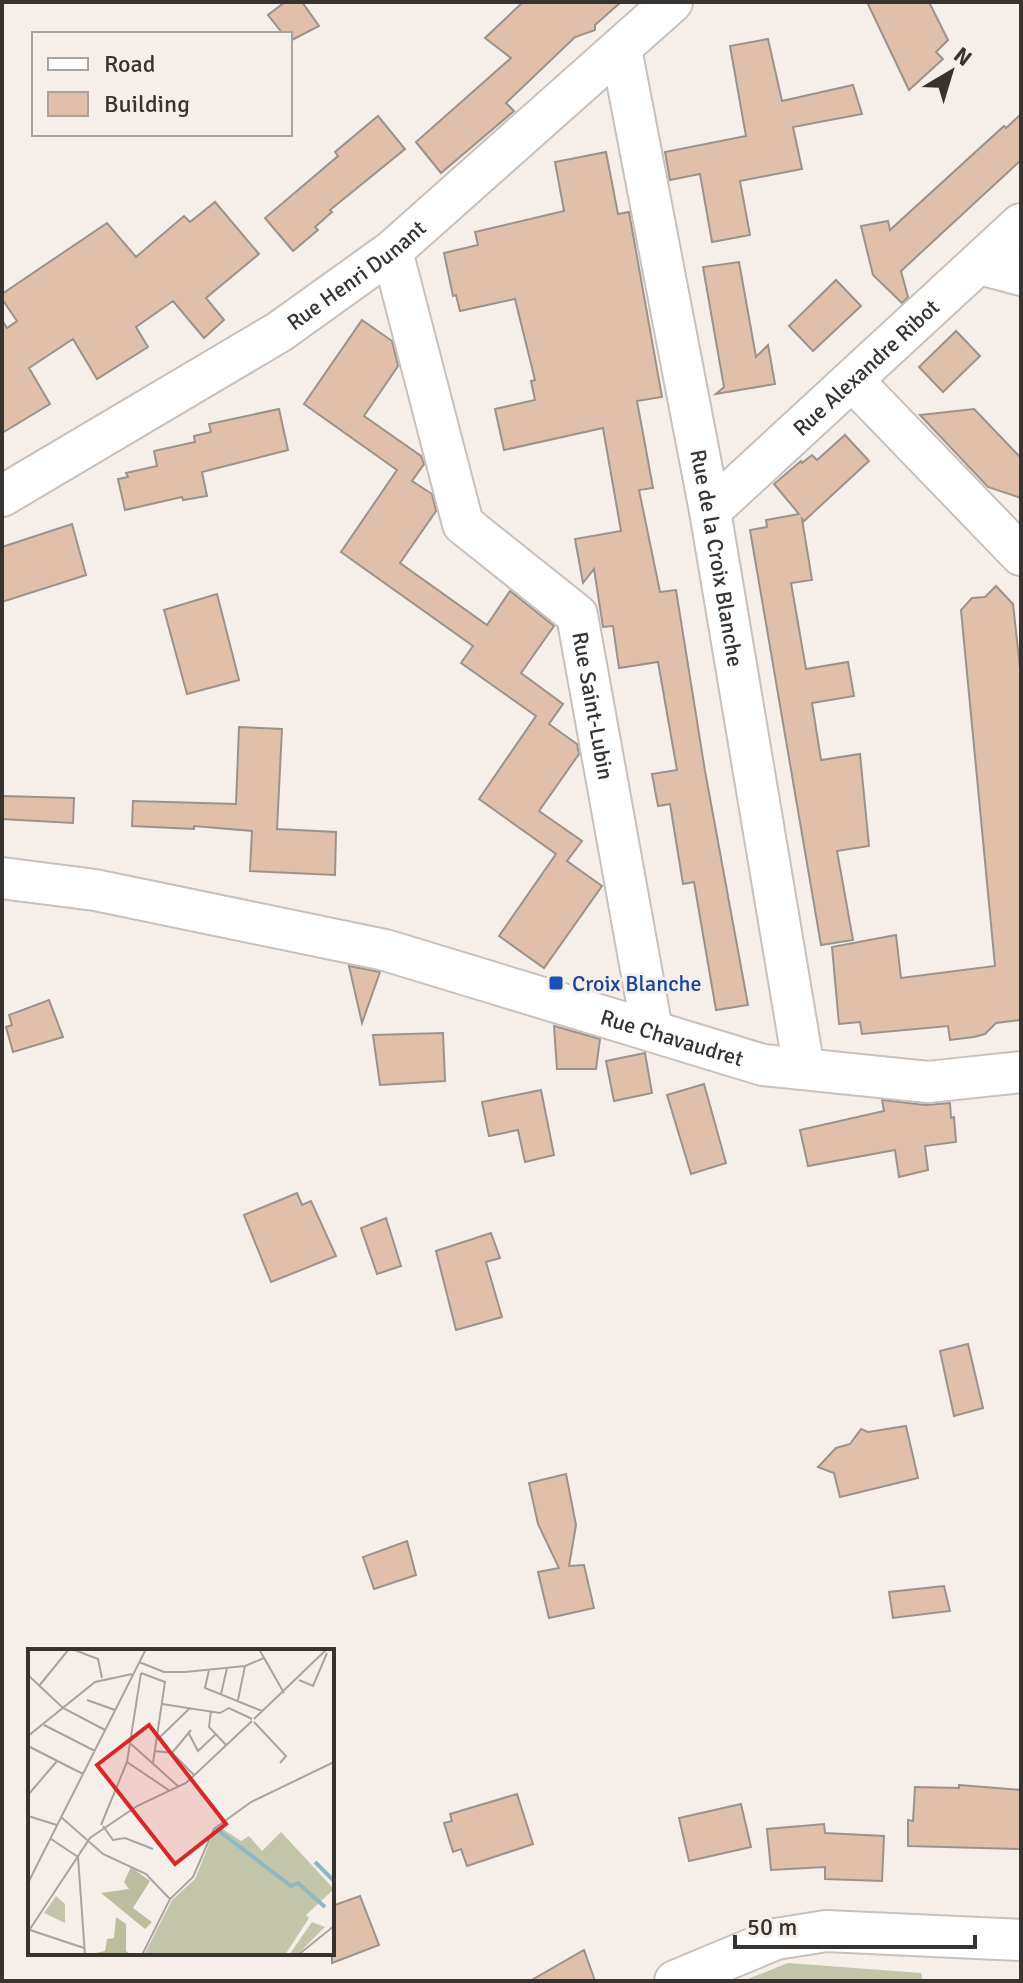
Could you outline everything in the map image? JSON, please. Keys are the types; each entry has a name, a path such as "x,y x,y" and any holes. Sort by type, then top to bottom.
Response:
{"street":[{"name":"Rue Henri Dunant","path":"2,496 279,332 392,251 672,2"},
{"name":"Rue de la Croix Blanche","path":"621,49 710,511 804,1069"},
{"name":"Rue Alexandre Ribot","path":"710,511 1021,224"},
{"name":"Rue Saint-Lubin","path":"392,251 463,524 577,615 652,1030"},
{"path":"979,264 1021,275"},
{"path":"853,381 1021,555"},
{"name":"Rue Chavaudret","path":"2,878 95,890 385,950 763,1065 928,1082 1021,1072"},
{"path":"675,1981 776,1939 826,1931 1021,1940"}],"green space":[{"path":"788,1963 921,1973 923,1981 743,1981"}],"building":[{"path":"285,2 302,2 319,26 292,40 292,32 281,32 268,15"},
{"path":"523,2 621,2 595,25 595,30 575,37 506,103 514,111 441,173 416,142 511,58 485,38"},
{"path":"867,2 929,2 948,40 936,52 943,59 909,90"},
{"path":"768,39 782,101 853,85 862,114 793,127 802,169 740,181 750,235 712,242 700,174 670,180 665,152 746,136 730,46"},
{"path":"1021,114 1021,160 901,271 908,297 902,303 873,275 861,226 888,221 890,230"},
{"path":"378,116 405,149 330,210 332,212 315,227 318,230 293,251 265,218 338,156 335,152"},
{"path":"606,152 618,214 629,212 662,397 637,401 653,488 639,490 660,592 676,590 748,1005 716,1010 694,882 683,884 670,804 658,806 652,774 677,770 658,662 619,668 613,626 603,627 594,569 583,583 575,539 621,531 603,428 504,450 495,409 535,400 531,381 535,380 515,299 460,311 456,295 453,296 444,253 478,245 475,232 564,211 555,162"},
{"path":"215,202 259,254 206,298 224,320 204,338 173,301 136,327 148,347 97,379 73,339 29,368 50,404 2,433 2,320 7,328 17,321 2,299 2,294 107,223 136,257 184,216 190,222"},
{"path":"739,262 756,357 768,345 775,384 716,394 724,387 703,267"},
{"path":"836,280 861,306 813,351 789,326"},
{"path":"362,320 392,341 398,366 364,416 421,456 424,464 412,481 432,494 436,511 400,563 487,625 510,591 554,626 521,673 563,704 549,724 577,744 579,754 539,811 582,841 567,861 602,886 544,968 499,936 556,854 479,799 536,716 461,663 473,646 341,552 397,470 304,404"},
{"path":"956,331 980,356 943,392 919,367"},
{"path":"279,409 288,450 202,472 207,496 183,500 182,497 125,510 118,479 128,477 126,473 157,466 154,451 195,442 194,436 211,432 209,424"},
{"path":"974,409 1021,458 1021,498 988,487 920,415"},
{"path":"845,435 869,461 804,521 802,519 812,580 791,583 806,669 848,662 854,696 812,703 821,760 860,754 869,846 837,851 853,940 821,945 750,530 767,527 766,520 799,514 774,484 801,461 812,455 817,460"},
{"path":"72,524 86,575 2,602 2,547"},
{"path":"996,586 1013,604 1021,677 1021,1020 996,1023 985,1034 950,1040 948,1026 862,1034 860,1022 839,1024 832,947 896,935 901,978 995,966 961,610 972,598 985,597"},
{"path":"217,594 239,680 187,694 164,610"},
{"path":"239,727 282,729 277,829 336,832 335,875 250,871 252,831 194,826 194,829 132,826 133,801 236,804"},
{"path":"2,796 74,798 73,823 2,819"},
{"path":"349,966 380,972 362,1023"},
{"path":"49,1000 63,1037 13,1052 6,1027 12,1025 9,1015"},
{"path":"554,1026 600,1039 596,1069 557,1069"},
{"path":"443,1033 445,1081 380,1085 373,1035"},
{"path":"645,1053 652,1093 614,1101 606,1061"},
{"path":"704,1084 726,1163 691,1174 667,1095"},
{"path":"541,1090 554,1155 525,1162 518,1130 489,1136 482,1102"},
{"path":"882,1100 926,1105 950,1103 956,1142 925,1146 928,1170 899,1177 895,1150 808,1166 800,1130 884,1111"},
{"path":"297,1193 302,1205 311,1201 336,1256 271,1282 244,1215"},
{"path":"386,1218 401,1266 377,1274 361,1228"},
{"path":"491,1233 500,1258 486,1262 502,1317 456,1330 436,1251"},
{"path":"968,1344 983,1408 954,1416 940,1351"},
{"path":"906,1426 918,1478 840,1497 834,1473 818,1467 836,1448 850,1444 861,1429 868,1432"},
{"path":"566,1474 576,1525 569,1566 584,1565 594,1608 549,1618 538,1572 559,1568 538,1524 529,1483"},
{"path":"407,1541 416,1575 374,1589 363,1557"},
{"path":"944,1586 950,1611 893,1618 889,1592"},
{"path":"959,1785 1021,1790 1021,1849 908,1846 908,1820 913,1821 915,1787 959,1788"},
{"path":"517,1794 533,1844 467,1866 461,1849 453,1852 444,1823 452,1821 450,1814"},
{"path":"741,1804 751,1847 689,1861 679,1818"},
{"path":"824,1824 825,1833 884,1836 882,1881 825,1879 825,1867 771,1870 767,1829"},
{"path":"360,1896 379,1945 332,1963 334,1905"},
{"path":"584,1950 595,1981 530,1981"}],"place":[{"name":"Croix Blanche","path":"556,983"}]}
